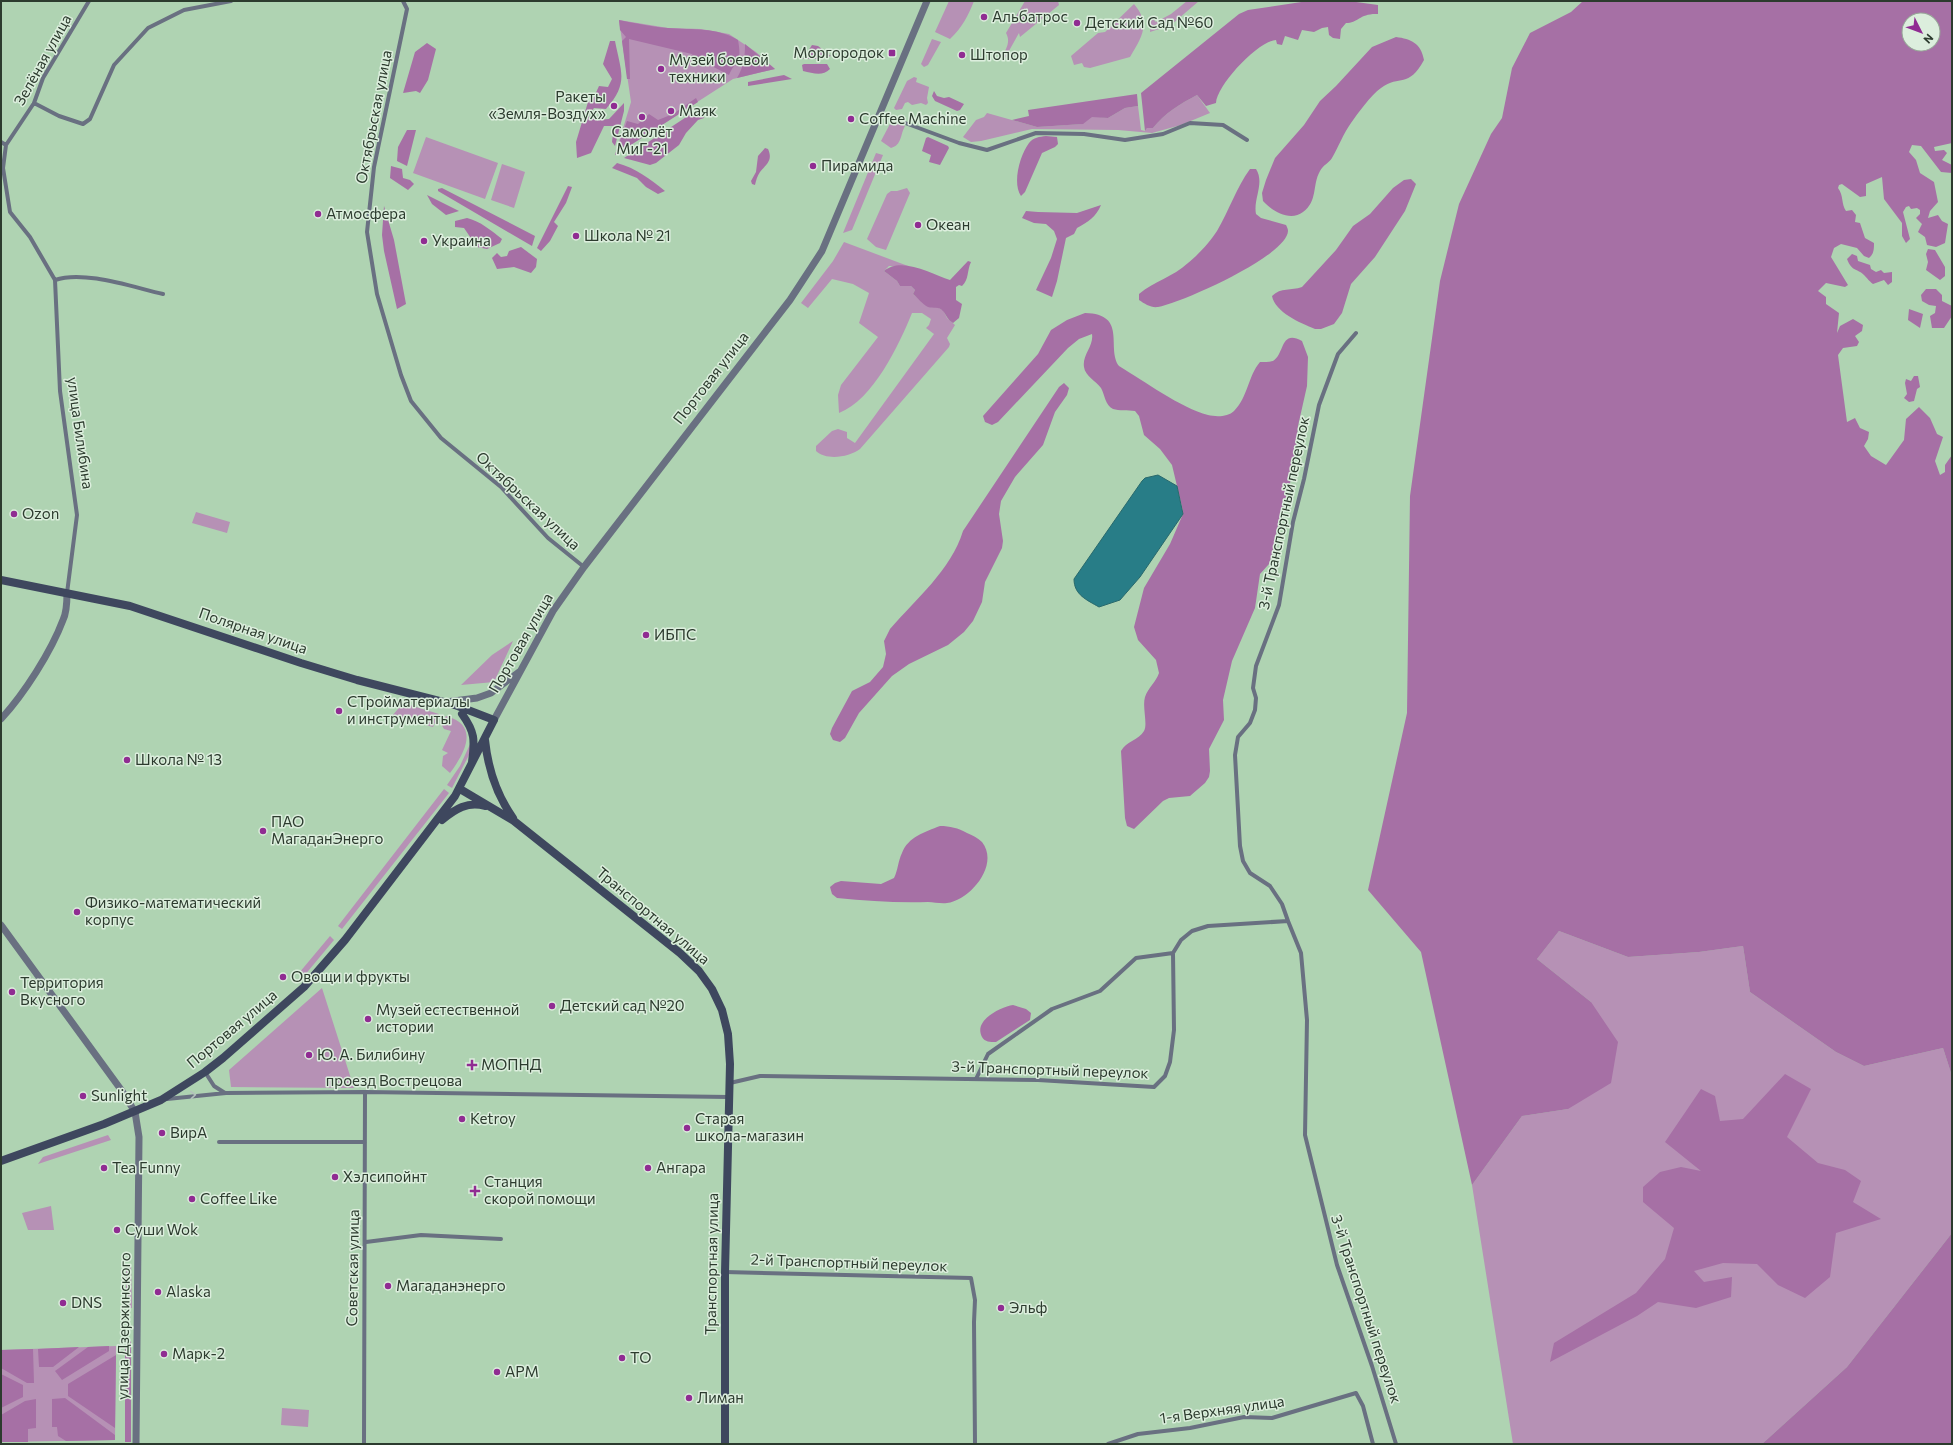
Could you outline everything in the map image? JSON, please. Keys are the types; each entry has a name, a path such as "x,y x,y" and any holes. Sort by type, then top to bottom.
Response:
{"main road":[{"name":"Полярная улица","path":"1,580 130,606 315,667 445,702 494,720"},
{"path":"445,702 473,724 485,740"},
{"path":"462,714 472,728 474,736 471,768"},
{"name":"Портовая улица","path":"1,1161 135,1112 161,1100 205,1072 304,987 329,960 460,789 494,720"},
{"name":"Транспортная улица","path":"485,740 487,759 494,782 503,804 514,821"},
{"name":"Транспортная улица","path":"460,789 514,821 680,953 699,971 712,989 725,1021 729,1047 730,1083 725,1272 725,1444"},
{"path":"430,829 448,814 464,805 477,804 493,808"}],"street":[{"name":"Зелёная улица","path":"6,145 34,103 43,78 89,1"},
{"path":"34,103 58,116 83,124 90,118 114,65 148,28 184,10 231,1"},
{"name":"Октябрьская улица","path":"403,1 407,9 374,167 367,232 375,282 402,375 411,401 441,438 501,487 548,538 584,567"},
{"name":"Портовая улица","path":"494,720 554,611 584,567 798,288 830,235 927,1"},
{"path":"881,114 959,143 987,150 1036,133 1084,134 1126,140 1163,134 1190,123 1223,125 1247,140"},
{"path":"1,142 6,145"},
{"name":"улица Билибина","path":"1,719 32,679 52,645 63,621 68,593 70,562 77,523 77,510 60,391 55,280 30,238 10,212 3,168 6,145"},
{"path":"55,280 63,277 80,276 163,294"},
{"name":"3-й Транспортный переулок","path":"1356,333 1338,354 1319,405 1304,479 1293,522 1279,605 1256,666 1253,688 1256,698 1255,710 1250,724 1238,737 1235,755 1240,846 1243,861 1250,872 1270,886 1282,904 1301,953 1307,1020 1305,1135 1316,1189 1337,1265 1372,1366 1396,1444"},
{"path":"445,702 477,698 491,693 521,670"},
{"path":"976,1079 988,1054 1052,1009 1100,991 1136,958 1173,953 1181,940 1192,932 1208,926 1288,920"},
{"path":"1,925 122,1091 135,1112"},
{"name":"3-й Транспортный переулок","path":"730,1083 760,1076 1038,1080 1154,1087 1165,1076 1170,1062 1174,1030 1173,953"},
{"path":"205,1072 214,1086 226,1093"},
{"name":"проезд Вострецова","path":"161,1100 185,1096 226,1093 365,1092 730,1097"},
{"name":"Советская улица","path":"364,1444 366,1242 365,1092"},
{"name":"улица Дзержинского","path":"135,1112 139,1136 136,1444"},
{"path":"219,1142 365,1142"},
{"path":"366,1242 421,1235 501,1239"},
{"name":"2-й Транспортный переулок","path":"725,1272 972,1278 975,1300 976,1444"},
{"name":"1-я Верхняя улица","path":"1108,1444 1138,1434 1190,1428 1244,1418 1272,1418 1356,1393 1363,1406 1373,1444"}],"shaded area":[{"path":"949,1 974,1 964,22 950,39 935,32"},
{"path":"1025,1 1058,1 1059,5 1020,37 1019,33 1005,58 1002,57 1008,42 1006,33"},
{"path":"1187,1 1199,1 1171,25 1150,32 1151,21 1153,19 1156,22 1171,14"},
{"path":"1308,1 1349,1 1378,5 1378,14 1363,16 1350,23 1346,23 1341,29 1340,39 1333,38 1329,35 1328,27 1314,32 1302,30 1298,40 1285,36 1282,45 1277,44 1276,40 1268,42 1249,56 1231,75 1218,95 1216,103 1206,106 1197,95 1173,109 1153,128 1147,128 1145,131 1141,93 1239,14 1248,10"},
{"path":"1583,1 1952,1 1952,143 1934,147 1935,151 1944,150 1947,153 1942,160 1952,165 1952,173 1941,172 1921,146 1912,145 1909,152 1916,160 1920,173 1934,182 1938,202 1930,211 1928,218 1938,215 1942,221 1948,224 1945,243 1936,247 1927,245 1925,237 1918,232 1922,224 1916,218 1920,214 1920,210 1917,208 1911,209 1909,206 1906,207 1903,212 1910,239 1906,243 1902,236 1902,223 1884,199 1882,177 1866,184 1866,196 1860,197 1842,184 1839,185 1838,188 1844,208 1846,211 1852,210 1856,215 1855,222 1860,223 1865,238 1874,243 1873,251 1869,258 1864,256 1857,248 1841,244 1834,248 1831,257 1848,285 1845,287 1826,283 1818,291 1826,297 1826,304 1839,313 1837,333 1840,326 1853,319 1863,325 1862,331 1855,336 1859,342 1857,346 1843,348 1838,355 1847,422 1855,418 1860,428 1869,432 1868,439 1864,446 1871,456 1886,465 1904,440 1906,419 1919,407 1930,418 1937,434 1943,437 1935,461 1940,475 1945,472 1945,465 1952,455 1952,1076 1943,1048 1864,1066 1836,1052 1750,992 1743,946 1699,952 1628,957 1559,931 1537,959 1591,1002 1618,1042 1611,1083 1568,1109 1522,1116 1472,1185 1421,952 1368,890 1407,713 1410,496 1440,281 1459,204 1491,134 1502,118 1512,68 1530,33 1571,12"},
{"path":"1134,4 1142,18 1143,30 1141,37 1130,57 1090,68 1084,67 1082,63 1074,65 1071,56 1098,33 1105,32"},
{"path":"619,20 668,28 701,29 729,34 756,52 775,69 733,79 615,155 631,102"},
{"path":"619,20 656,27 704,30 722,33 738,40 739,56 729,75 704,62 696,61 692,54 629,39 630,79 627,79 622,41 626,37 620,30"},
{"path":"1396,37 1411,41 1418,46 1423,54 1424,60 1418,69 1408,78 1393,82 1381,88 1365,104 1348,127 1332,158 1320,171 1313,198 1308,208 1298,215 1293,216 1287,216 1276,212 1263,201 1262,193 1275,158 1304,125 1320,101 1372,47"},
{"path":"932,39 941,42 928,65 924,67 921,64"},
{"path":"610,41 615,41 621,69 621,84 618,92 606,109 594,108 588,116 596,120 609,119 624,103 624,111 615,146 612,142 614,126 604,126 591,153 577,158 576,142 588,102 593,99 599,86 608,87 612,79 603,64"},
{"path":"427,43 436,49 428,80 420,93 416,91 403,93 415,52"},
{"path":"745,44 775,69 737,78 744,61"},
{"path":"812,45 818,46 831,56 820,59 803,59"},
{"path":"827,64 830,69 821,74 803,71 802,65"},
{"path":"784,75 792,79 748,86 748,82"},
{"path":"914,77 917,78 916,82 929,87 927,98 928,103 926,105 921,103 912,105 908,102 905,103 902,109 896,110 894,108 907,81"},
{"path":"934,91 937,96 944,98 949,97 964,104 960,110 957,111 935,101 932,96"},
{"path":"1137,94 1138,106 1125,108 1108,118 1092,117 1083,124 1037,127 1012,120 1029,116 1028,110"},
{"path":"1197,95 1210,113 1181,125 1152,133 1118,130 1032,129 981,141 971,142 963,137 976,120 984,117 987,113 1037,127 1082,124 1092,116 1108,118 1125,108 1138,106 1141,130 1145,131 1147,128 1153,128 1173,109"},
{"path":"696,98 698,102 615,155 627,121 638,124 649,114 658,120 673,114"},
{"path":"700,108 704,113 704,118 698,120 686,133 679,145 656,163 650,165 624,158"},
{"path":"892,120 905,126 899,142 895,147 891,148 881,141"},
{"path":"407,130 416,130 407,166 397,161 398,147"},
{"path":"1046,136 1057,137 1058,144 1042,153 1025,192 1021,196 1017,184 1020,162 1031,141"},
{"path":"426,137 498,163 485,199 413,173"},
{"path":"928,137 948,146 949,148 940,165 929,162 931,155 922,151 926,138"},
{"path":"765,148 768,149 770,159 759,174 755,185 752,184 751,181 756,172 758,156"},
{"path":"876,153 883,155 852,230 843,233"},
{"path":"617,163 637,171 665,191 658,194 646,187 637,178 612,168"},
{"path":"502,164 525,172 514,208 491,200"},
{"path":"391,166 402,169 403,178 410,180 414,184 408,190 390,178"},
{"path":"1250,169 1256,169 1259,180 1256,214 1261,218 1286,225 1288,231 1283,241 1270,253 1252,265 1209,288 1188,297 1158,307 1150,306 1139,300 1139,294 1182,268 1207,244 1217,231"},
{"path":"1411,179 1416,184 1405,211 1375,257 1351,284 1342,313 1334,324 1321,329 1315,329 1302,324 1278,307 1272,296 1275,293 1302,287 1336,250 1353,226 1370,214 1393,188 1404,180"},
{"path":"568,186 572,187 566,203 554,222 558,226 550,241 541,251 537,248"},
{"path":"442,188 535,236 532,246 438,191 438,189"},
{"path":"907,188 910,193 886,250 876,247 867,239 887,194 891,191"},
{"path":"427,195 459,211 446,215 432,204"},
{"path":"1101,205 1097,213 1091,219 1077,228 1074,234 1066,238 1052,297 1036,290 1051,258 1057,239 1054,231 1046,224 1034,223 1022,218 1026,211 1077,213"},
{"path":"384,206 394,240 406,304 397,309 384,251 382,235"},
{"path":"467,218 481,224 502,239 500,243 487,249 477,247 464,228 455,227 455,221"},
{"path":"844,242 908,266 889,266 884,271 897,281 900,286 911,286 915,290 913,294 929,307 937,307 943,310 947,318 955,325 947,338 950,344 949,347 860,449 844,456 832,457 816,451 816,446 832,431 838,429 847,432 847,438 855,443 934,334 926,328 931,319 922,313 912,313 892,355 874,384 851,406 839,413 838,395 841,385 878,337 859,323 869,293 853,284 832,279 808,308 801,303 833,261"},
{"path":"521,247 537,259 536,267 531,273 514,267 497,269 492,258 497,253 501,257 507,256 509,251"},
{"path":"1928,249 1935,250 1945,267 1945,276 1940,280 1926,270 1928,262 1926,254"},
{"path":"1852,254 1857,256 1858,261 1870,265 1871,269 1876,272 1881,270 1884,273 1892,272 1892,282 1888,285 1884,280 1873,284 1851,266 1847,259"},
{"path":"968,261 971,262 966,281 962,286 959,285 956,287 956,300 962,304 959,318 953,323 941,309 928,307 922,303 913,294 915,290 911,286 900,286 897,281 884,271 899,265 908,266 950,280"},
{"path":"1926,289 1936,289 1942,295 1942,301 1952,306 1952,316 1944,328 1932,328 1930,316 1935,313 1936,306 1929,305 1922,301 1921,295"},
{"path":"1909,309 1923,314 1920,328 1908,320"},
{"path":"1085,313 1098,315 1107,319 1111,325 1114,350 1119,366 1197,412 1211,416 1225,415 1234,411 1239,405 1260,362 1269,362 1277,358 1286,340 1295,338 1302,341 1308,357 1307,386 1298,426 1294,469 1278,525 1269,564 1260,574 1255,608 1232,661 1223,700 1224,720 1209,749 1209,777 1205,783 1190,796 1169,798 1163,801 1134,829 1127,826 1125,818 1121,751 1126,745 1139,737 1144,731 1145,697 1159,673 1156,660 1138,640 1134,627 1144,588 1170,544 1183,514 1172,465 1160,449 1144,435 1139,416 1135,411 1115,410 1110,407 1099,385 1086,373 1084,363 1091,343 1092,334 1079,339 1068,348 998,422 992,425 985,422 983,416 1038,354 1051,330 1067,320"},
{"path":"1914,376 1918,376 1920,387 1917,389 1914,401 1909,402 1904,398 1907,394 1905,383 1906,379 1911,381"},
{"path":"1064,383 1069,388 1067,395 1055,412 1043,445 1015,477 1001,501 999,514 1003,541 1002,548 985,582 982,602 973,621 964,632 948,645 909,664 892,676 859,713 845,738 840,742 833,740 830,734 832,728 852,691 870,682 883,667 886,654 884,641 890,629 932,583 950,559 963,531 1059,387"},
{"path":"196,512 230,522 227,533 192,523"},
{"path":"513,641 494,682 461,685 492,655"},
{"path":"403,703 439,714 433,727 392,716"},
{"path":"446,716 457,720 463,726 466,733 464,749 450,773 442,766 443,756 448,753 442,750 451,731 444,729 441,724"},
{"path":"471,742 470,753 452,788 447,785 460,766"},
{"path":"444,789 449,793 342,929 338,926"},
{"path":"940,826 947,826 960,830 979,839 987,851 985,871 980,880 965,895 956,900 942,903 882,902 837,898 832,894 830,887 841,881 881,884 894,878 901,856 908,843 929,830"},
{"path":"1559,931 1628,957 1699,952 1743,946 1750,992 1836,1052 1864,1066 1943,1048 1952,1076 1952,1233 1847,1367 1762,1444 1513,1444 1472,1185 1522,1116 1568,1109 1591,1002 1537,959"},
{"path":"330,936 334,940 304,976 299,973"},
{"path":"322,988 354,1088 231,1087 229,1070"},
{"path":"1013,1005 1026,1009 1031,1013 1030,1020 996,1042 986,1041 982,1037 980,1031 981,1025 990,1015 1002,1008"},
{"path":"1785,1074 1811,1089 1787,1137 1818,1163 1845,1170 1861,1181 1853,1202 1881,1219 1836,1233 1830,1277 1805,1298 1778,1285 1757,1264 1723,1263 1694,1271 1704,1282 1732,1277 1731,1297 1696,1308 1658,1302 1637,1316 1550,1362 1554,1343 1636,1293 1665,1259 1674,1228 1643,1202 1643,1187 1660,1172 1681,1167 1701,1171 1665,1142 1701,1089 1715,1096 1720,1121 1743,1119"},
{"path":"108,1135 111,1140 38,1164 43,1157"},
{"path":"51,1206 54,1230 28,1230 22,1213"},
{"path":"1952,1233 1952,1444 1762,1444 1847,1367"},
{"path":"131,1265 132,1308 126,1308 126,1266"},
{"path":"131,1341 131,1442 125,1442 125,1345"},
{"path":"109,1346 109,1351 62,1380 55,1371 88,1347"},
{"path":"116,1346 115,1440 1,1442 1,1350"},
{"path":"79,1347 53,1367 39,1367 38,1349"},
{"path":"33,1349 34,1383 27,1383 1,1368 1,1350"},
{"path":"116,1355 115,1428 68,1396 68,1384"},
{"path":"1,1374 23,1385 23,1397 1,1408"},
{"path":"65,1398 115,1435 115,1440 66,1441 58,1436 57,1427 52,1427 52,1399"},
{"path":"36,1399 36,1428 28,1429 28,1442 1,1442 1,1415 25,1401"},
{"path":"282,1408 309,1410 308,1427 281,1425"}],"water":[{"path":"1158,475 1177,486 1183,514 1140,577 1120,600 1099,607 1079,593 1076,589 1074,579 1142,481 1145,478"}],"place":[{"name":"Альбатрос","path":"984,17"},
{"name":"Детский Сад №60","path":"1077,23"},
{"name":"Моргородок","path":"892,53"},
{"name":"Штопор","path":"962,55"},
{"name":"Музей боевой техники","path":"661,69"},
{"name":"Ракеты «Земля-Воздух»","path":"614,106"},
{"name":"Маяк","path":"671,111"},
{"name":"Самолёт МиГ-21","path":"642,117"},
{"name":"Coffee Machine","path":"851,119"},
{"name":"Пирамида","path":"813,166"},
{"name":"Атмосфера","path":"318,214"},
{"name":"Океан","path":"918,225"},
{"name":"Школа № 21","path":"576,236"},
{"name":"Украина","path":"424,241"},
{"name":"Ozon","path":"14,514"},
{"name":"ИБПС","path":"646,635"},
{"name":"СТройматериалы и инструменты","path":"339,711"},
{"name":"Школа № 13","path":"127,760"},
{"name":"ПАО МагаданЭнерго","path":"263,831"},
{"name":"Физико-математический корпус","path":"77,912"},
{"name":"Овощи и фрукты","path":"283,977"},
{"name":"Территория Вкусного","path":"12,992"},
{"name":"Детский сад №20","path":"552,1006"},
{"name":"Музей естественной истории","path":"368,1019"},
{"name":"Ю. А. Билибину","path":"309,1055"},
{"name":"МОПНД","path":"472,1065"},
{"name":"Sunlight","path":"83,1096"},
{"name":"Ketroy","path":"462,1119"},
{"name":"Старая школа-магазин","path":"687,1128"},
{"name":"ВирА","path":"162,1133"},
{"name":"Tea Funny","path":"104,1168"},
{"name":"Ангара","path":"648,1168"},
{"name":"Хэлсипойнт","path":"335,1177"},
{"name":"Станция скорой помощи","path":"475,1191"},
{"name":"Coffee Like","path":"192,1199"},
{"name":"Суши Wok","path":"117,1230"},
{"name":"Магаданэнерго","path":"388,1286"},
{"name":"Alaska","path":"158,1292"},
{"name":"DNS","path":"63,1303"},
{"name":"Эльф","path":"1001,1308"},
{"name":"Марк-2","path":"164,1354"},
{"name":"ТО","path":"622,1358"},
{"name":"АРМ","path":"497,1372"},
{"name":"Лиман","path":"689,1398"}]}
